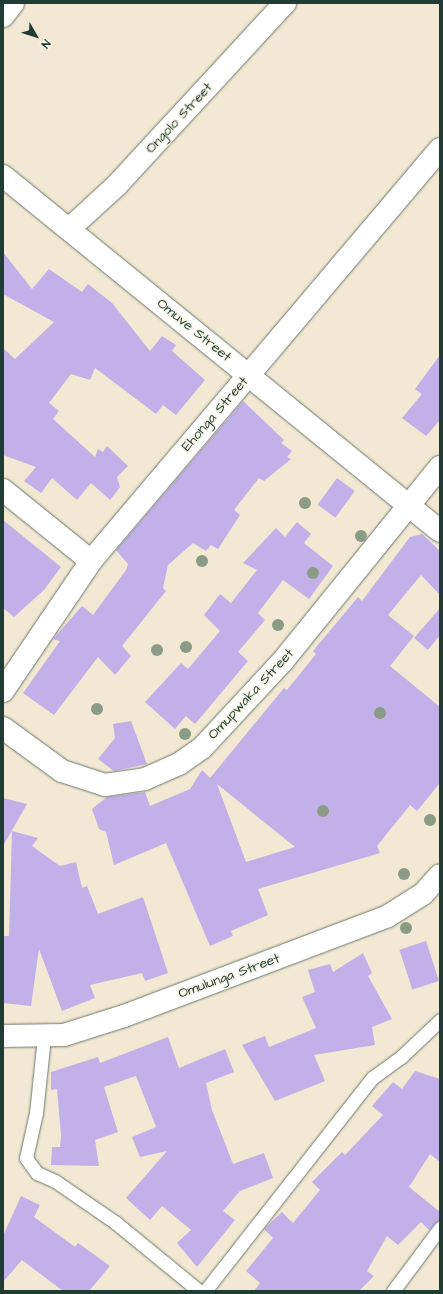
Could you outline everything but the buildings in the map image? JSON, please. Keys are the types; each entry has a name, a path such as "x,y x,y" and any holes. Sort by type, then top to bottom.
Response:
{"street":[{"path":"3,16 13,3"},
{"name":"Ongolo Street","path":"69,230 117,185 285,3"},
{"name":"Ehonga Street","path":"3,691 91,561 440,148"},
{"name":"Omuve Street","path":"3,176 249,375 409,508 440,531"},
{"name":"Omupwaka Street","path":"3,728 62,771 105,785 145,779 179,764 202,748 282,662 409,508 440,467"},
{"path":"3,490 91,561"},
{"name":"Omulunga Street","path":"3,1036 44,1037 64,1035 124,1016 388,916 423,894 440,875"}],"lane":[{"path":"205,1291 372,1078 401,1057 440,1020"},
{"path":"44,1037 36,1113 26,1158 37,1174 55,1181 116,1223 199,1291"},
{"path":"393,1291 440,1228"}]}
